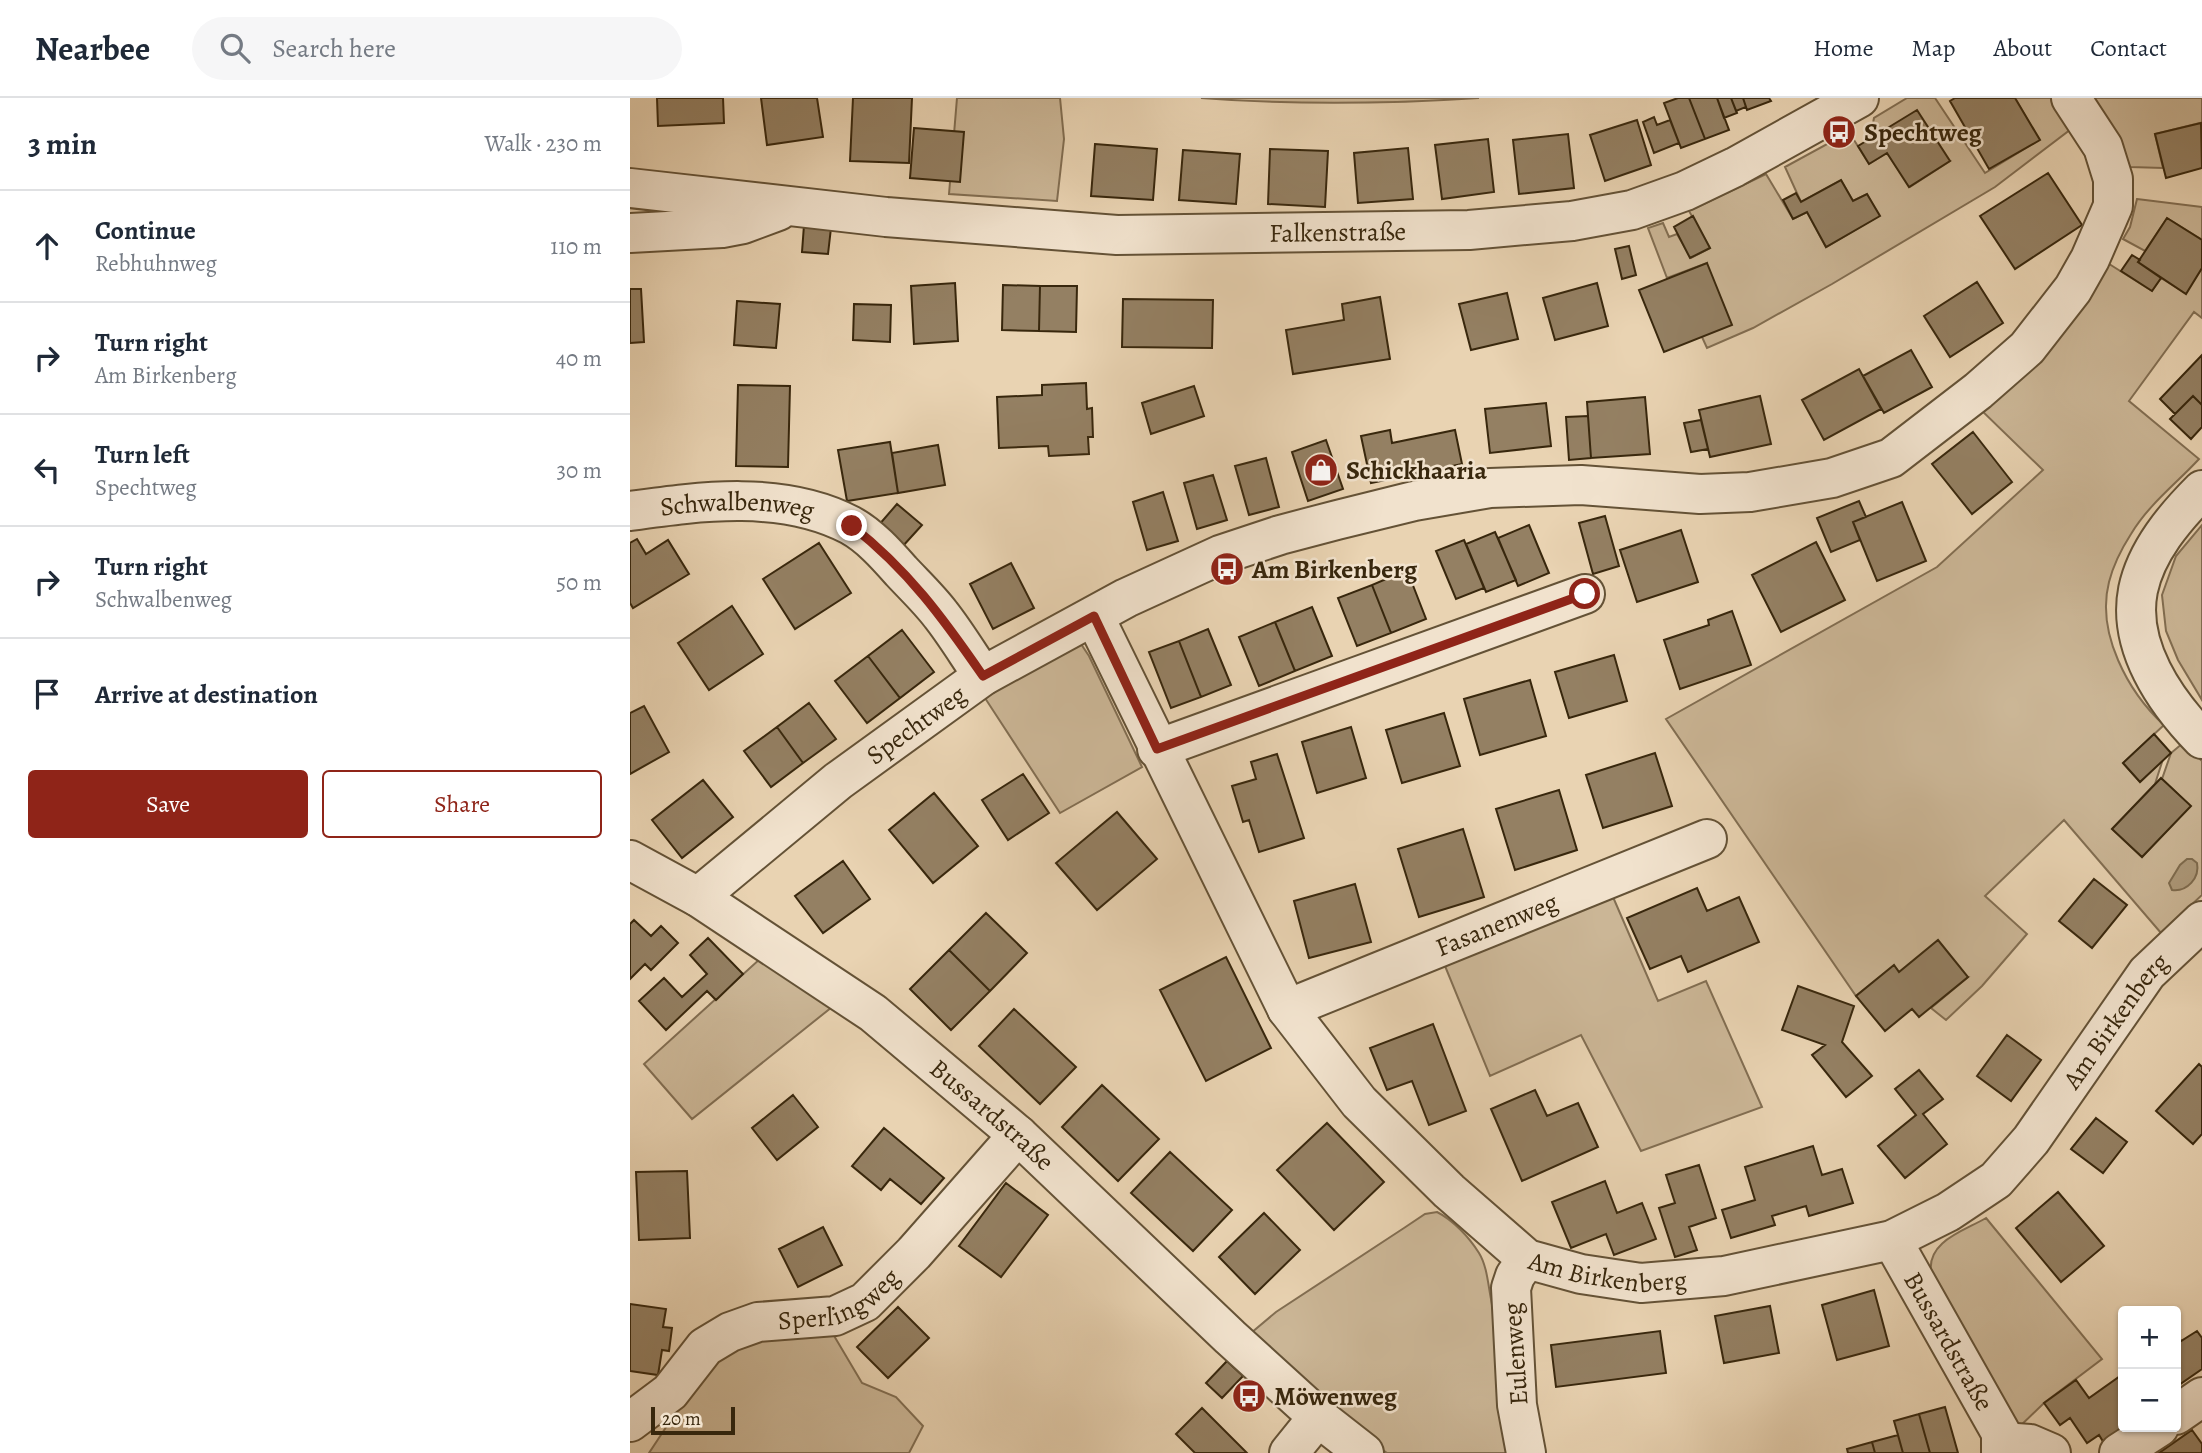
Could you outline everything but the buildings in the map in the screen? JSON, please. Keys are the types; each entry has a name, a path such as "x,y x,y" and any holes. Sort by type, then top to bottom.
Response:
{"street":[{"name":"Falkenstraße","path":"630,188 886,217 1117,234 1469,230 1572,221 1632,210 1685,191 1735,167 1858,98"},
{"name":"Spechtweg","path":"698,897 838,781 983,676 1147,587 1220,555 1280,535 1414,501 1490,488 1581,485 1700,494 1750,492 1832,478 1891,458 1978,391 2027,348 2073,289 2090,259 2113,206 2113,179 2103,147 2071,98"},
{"name":"Falkenstraße","path":"630,233 722,229 790,206"},
{"path":"2202,490 2170,525 2153,551 2138,589 2136,623 2147,658 2162,691 2202,739"},
{"name":"Schwalbenweg","path":"630,511 684,504 779,504 817,511 852,526 883,551 940,614 983,676"},
{"path":"1157,749 1585,594"},
{"name":"Am Birkenberg","path":"1094,616 1287,1009 1359,1102 1449,1191 1527,1259 1581,1274 1641,1283 1724,1276 1892,1240 1948,1212 1996,1180 2031,1140 2147,973 2202,922"},
{"name":"Fasanenweg","path":"1287,1009 1707,839"},
{"name":"Bussardstraße","path":"630,860 698,897 873,1013 1018,1135 1137,1250 1318,1417 1364,1453"},
{"name":"Sperlingweg","path":"630,1422 670,1392 705,1347 730,1332 758,1322 835,1316 865,1301 914,1253 1018,1135"},
{"name":"Bussardstraße","path":"1892,1240 2001,1433 2001,1448 2030,1444 2051,1453"},
{"name":"Eulenweg","path":"1526,1453 1517,1405 1511,1288 1515,1276 1527,1259"},
{"path":"2181,1412 2202,1397"},
{"path":"1289,1453 1318,1417"},
{"path":"2119,1453 2152,1432"}],"shaded area":[{"path":"957,98 1060,98 1064,139 1057,201 949,194"},
{"path":"1201,98 1479,98 1340,103"},
{"path":"1907,98 1935,98 1985,173 2039,140 2015,98 2051,98 2075,126 1995,187 1832,284 1753,328 1707,348 1702,337 1707,263 1667,278 1648,228 1663,223 1669,237 1677,234 1691,258 1710,248 1689,211 1766,174 1793,219 1807,212 1826,247 1879,216 1867,194 1853,201 1841,180 1801,202 1785,167 1849,132 1869,164 1887,153 1910,187 1950,161 1880,133 1873,123 1874,118"},
{"path":"2093,98 2202,98 2202,128 2200,123 2155,134 2163,168 2130,167 2118,136"},
{"path":"2137,199 2202,207 2202,240 2167,218 2145,251 2123,239 2130,227"},
{"path":"2106,262 2152,291 2161,278 2185,293 2202,268 2202,318 2194,312 2129,401 2199,459 2138,523 2113,570 2106,601 2111,641 2118,660 2138,696 2164,725 2123,763 2140,782 2163,759 2155,784 2112,829 2142,857 2190,806 2162,779 2171,753 2183,743 2202,761 2202,895 2161,933 2064,820 1985,896 2027,934 1982,986 1946,1020 1931,1008 1968,977 1899,972 1894,966 1856,996 1666,719 1937,567 2043,470 1979,408"},
{"path":"2202,525 2202,700 2178,660 2166,631 2162,595 2176,556"},
{"path":"1081,644 1142,767 1060,813 983,695"},
{"path":"2187,859 2197,863 2194,879 2183,889 2172,890 2169,883"},
{"path":"1613,897 1658,1001 1706,981 1762,1107 1641,1151 1581,1035 1490,1076 1445,966"},
{"path":"761,958 832,1007 692,1119 644,1064"},
{"path":"1437,1212 1466,1235 1484,1264 1513,1453 1387,1453 1365,1437 1251,1333 1276,1312 1425,1214"},
{"path":"1986,1218 2102,1359 2044,1403 2015,1431 1931,1272 1931,1261 1941,1245"},
{"path":"830,1329 862,1383 896,1397 923,1426 909,1453 649,1453 680,1406 728,1345"}],"place":[{"name":"Spechtweg","path":"1839,132"},
{"name":"Schickhaaria","path":"1321,470"},
{"name":"Am Birkenberg","path":"1227,569"},
{"name":"Möwenweg","path":"1249,1396"}],"route":[{"path":"852,526 883,551 940,614 983,676 1094,616 1157,749 1585,594"}]}
